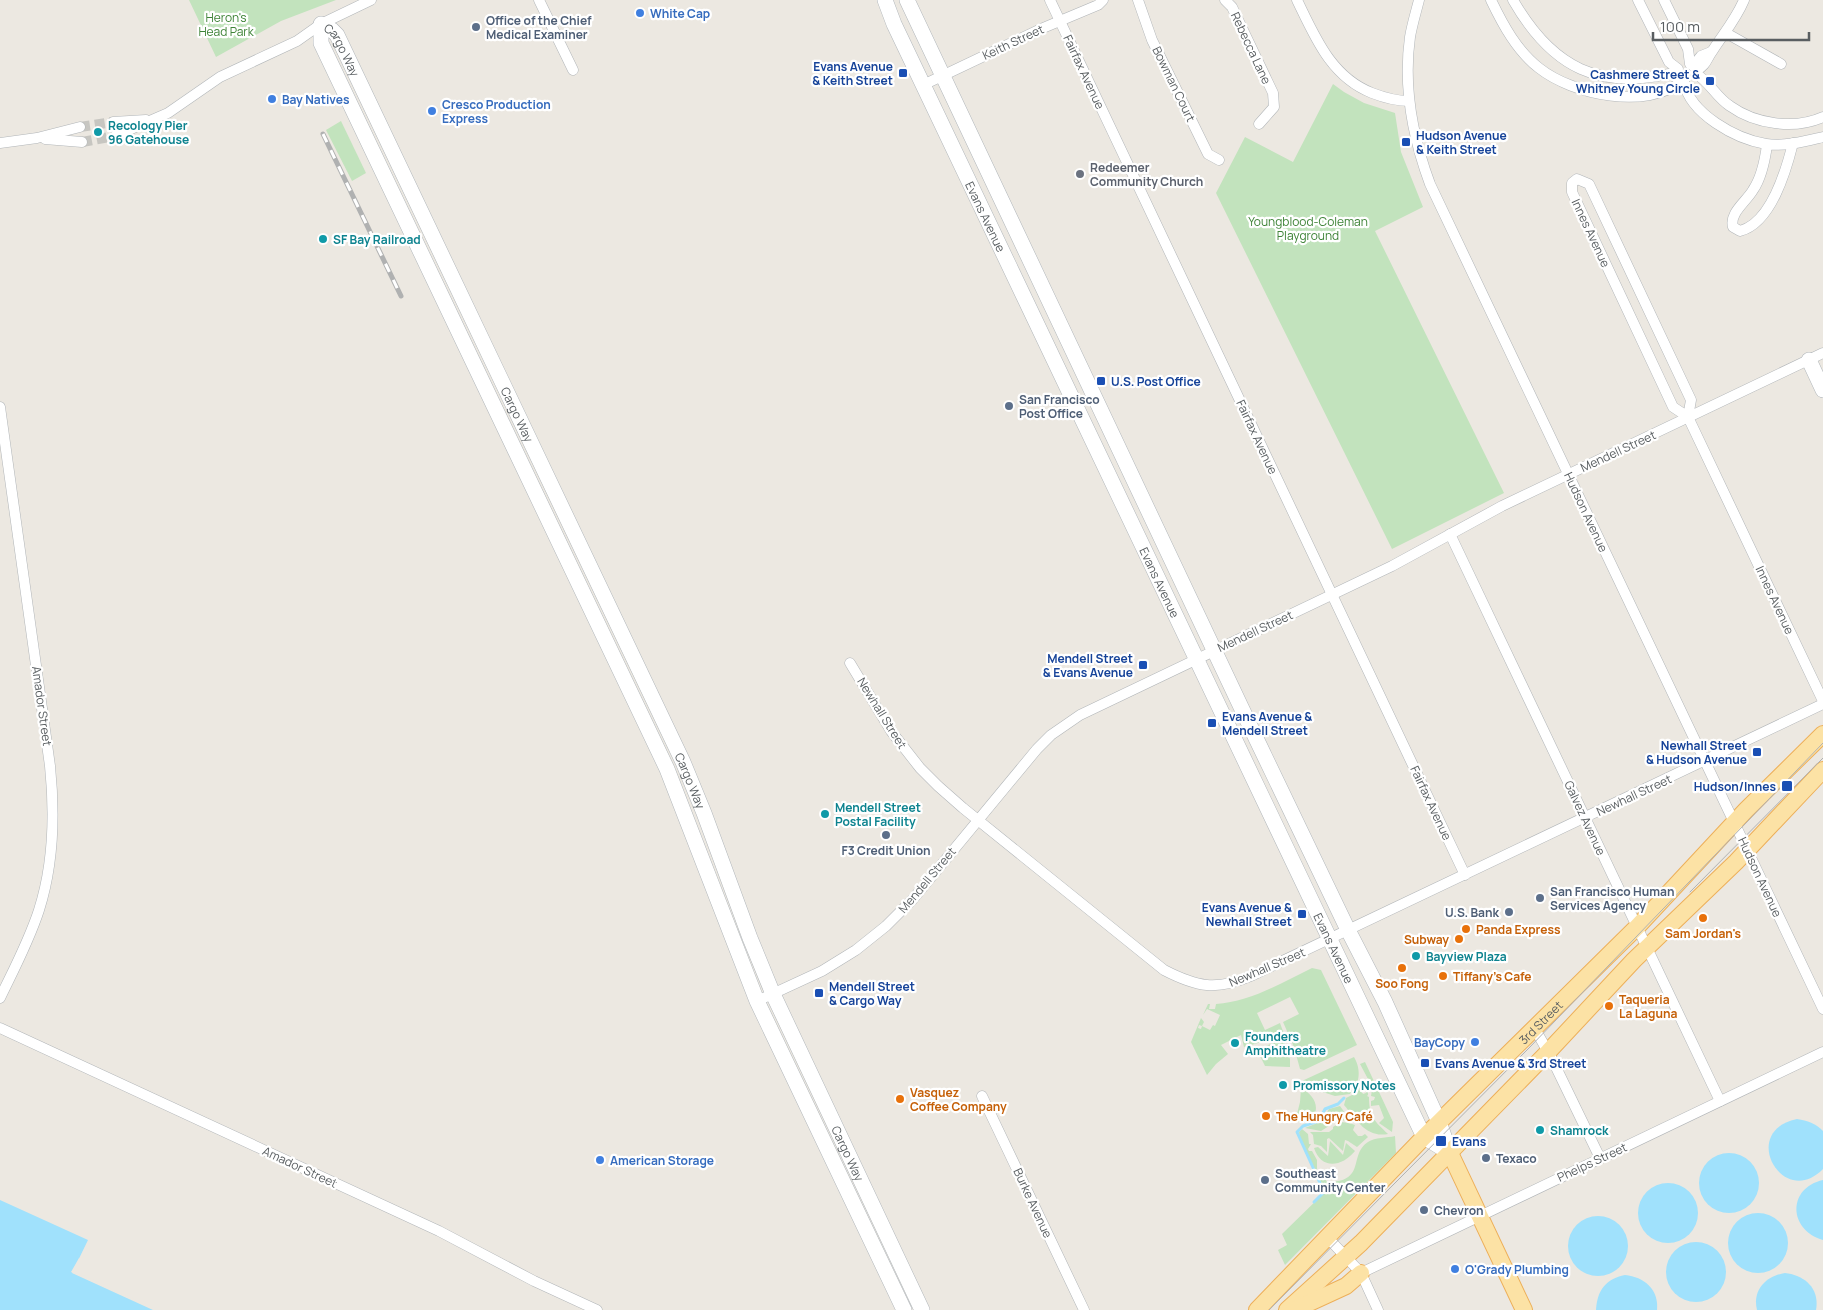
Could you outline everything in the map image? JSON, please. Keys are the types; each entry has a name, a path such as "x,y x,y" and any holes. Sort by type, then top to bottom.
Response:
{"main road":[{"name":"Evans Avenue","path":"885,0 894,24 1424,1137"},
{"name":"Evans Avenue","path":"907,0 1348,930 1385,1002 1439,1122 1450,1152 1524,1310"},
{"name":"Cargo Way","path":"904,1310 757,1001 667,769 321,43 321,24 332,30 341,44 679,753 701,804 750,938 773,994 922,1310"},
{"path":"1809,360 1823,390"},
{"path":"1082,418 1100,408"},
{"path":"1131,521 1150,512"},
{"name":"3rd Street","path":"1257,1310 1424,1137 1637,927 1734,823 1823,734"},
{"name":"3rd Street","path":"1287,1310 1345,1256 1450,1152 1548,1052 1589,1007 1747,850 1823,770"},
{"path":"1424,1137 1450,1152"},
{"path":"1294,1310 1346,1286 1361,1273"}],"street":[{"path":"115,136 168,113 220,77 297,41 321,24 371,0"},
{"path":"539,0 573,70"},
{"name":"Fairfax Avenue","path":"1050,0 1465,875"},
{"name":"Keith Street","path":"924,85 1098,5 1103,0"},
{"name":"Bowman Court","path":"1138,0 1152,40 1208,154 1219,160"},
{"name":"Rebecca Lane","path":"1225,0 1232,7 1273,94 1274,107 1259,124"},
{"path":"1297,0 1316,40 1346,79 1382,97 1398,101 1409,101"},
{"name":"Hudson Avenue","path":"1419,0 1410,38 1409,101 1420,157 1430,184 1823,1009"},
{"path":"1491,0 1509,34 1534,63 1558,80 1581,90 1605,95 1646,95 1673,88 1684,64 1704,79 1715,93 1730,106 1769,122 1801,123 1823,117"},
{"path":"1513,0 1535,34 1550,50 1586,72 1607,78 1680,76 1692,80 1693,69 1688,50 1664,0"},
{"path":"1638,0 1670,62 1680,76 1686,92 1697,107 1713,121 1740,138 1767,144 1793,143 1823,136"},
{"path":"1693,69 1705,65 1711,52 1736,17 1744,0"},
{"path":"1726,33 1782,64"},
{"path":"113,122 152,120"},
{"path":"0,143 37,138 80,127"},
{"path":"37,138 82,142"},
{"path":"1767,144 1763,168 1754,189 1733,215 1731,221 1733,227 1740,231 1748,229 1764,213 1786,169 1793,143"},
{"name":"Innes Avenue","path":"1688,417 1691,400 1590,184 1577,178 1572,183 1572,192 1576,201 1673,407 1688,417 1823,702"},
{"name":"Mendell Street","path":"757,1001 838,961 856,950 886,926 912,899 1037,749 1065,724 1098,705 1392,566 1502,506 1823,353"},
{"name":"Amador Street","path":"0,407 50,766 54,821 51,856 39,909 29,936 0,998"},
{"name":"Galvez Avenue","path":"1450,534 1720,1101"},
{"name":"Newhall Street","path":"850,663 887,725 905,750 938,786 1159,967 1177,977 1200,985 1216,986 1239,981 1330,939 1705,761 1823,702"},
{"name":"Amador Street","path":"0,1028 439,1231 543,1285 598,1310"},
{"path":"1535,1029 1600,1158"},
{"name":"Phelps Street","path":"1361,1273 1823,1052"},
{"name":"Burke Avenue","path":"982,1096 1084,1310"},
{"path":"1328,1238 1361,1273 1378,1310"}],"green space":[{"name":"Heron's Head Park","path":"189,0 336,0 281,21 216,57"},
{"name":"Youngblood-Coleman Playground","path":"1333,84 1364,103 1395,113 1401,152 1423,207 1375,231 1504,493 1392,549 1216,193 1245,137 1293,162"},
{"path":"341,121 366,173 352,181 326,130"},
{"path":"1312,968 1321,970 1357,1045 1304,1070 1300,1069 1294,1047 1283,1022 1299,1014 1290,997 1257,1013 1265,1030 1280,1023 1284,1034 1244,1047 1241,1035 1221,1045 1228,1054 1207,1075 1191,1042 1201,1018 1204,1022 1202,1026 1210,1030 1213,1025 1215,1026 1220,1015 1207,1009 1203,1015 1208,1004 1210,1004 1209,1009 1215,1009 1216,1004 1253,996"},
{"path":"1281,1039 1284,1041 1290,1059 1290,1067 1265,1066 1258,1050"},
{"path":"1354,1057 1359,1073 1357,1084 1350,1094 1335,1096 1301,1085 1304,1080"},
{"path":"1365,1062 1393,1122 1392,1132 1379,1123 1384,1118 1379,1105 1371,1106 1371,1101 1375,1097 1371,1096 1372,1090 1360,1064"},
{"path":"1359,1087 1363,1094 1368,1089 1367,1096 1369,1097 1372,1115 1388,1134 1380,1135 1368,1131 1344,1105 1346,1098 1354,1094"},
{"path":"1301,1089 1307,1092 1315,1102 1315,1114 1305,1121 1295,1122 1300,1102"},
{"path":"1340,1106 1350,1120 1337,1121 1321,1131 1305,1128 1320,1122 1329,1109"},
{"path":"1341,1122 1355,1125 1353,1130 1358,1136 1365,1134 1368,1137 1357,1147 1345,1140 1343,1151 1329,1138 1327,1139 1327,1152 1321,1146 1314,1144 1313,1135 1310,1132 1329,1132"},
{"path":"1302,1129 1308,1134 1309,1144 1311,1144 1308,1149 1312,1151 1317,1160 1317,1170 1335,1174 1325,1179 1327,1182 1347,1178 1355,1167 1362,1147 1371,1140 1395,1136 1396,1153 1285,1265 1278,1250 1287,1245 1282,1234 1325,1192 1300,1139 1299,1132"},
{"path":"1330,1141 1343,1155 1346,1143 1355,1151 1338,1163 1327,1163 1317,1155 1314,1148 1318,1147 1328,1156"}],"water":[{"path":"1797,1119 1811,1123 1823,1131 1823,1169 1808,1179 1794,1180 1782,1174 1773,1164 1769,1151 1771,1138 1780,1126"},
{"path":"1723,1153 1735,1153 1751,1161 1757,1171 1759,1183 1757,1195 1751,1205 1735,1213 1723,1213 1707,1205 1699,1189 1699,1177 1707,1161"},
{"path":"1823,1180 1823,1240 1811,1235 1803,1228 1798,1219 1796,1209 1803,1191 1811,1184"},
{"path":"1662,1183 1674,1183 1690,1191 1696,1201 1698,1213 1696,1225 1690,1235 1674,1243 1662,1243 1646,1235 1638,1219 1638,1207 1646,1191"},
{"path":"0,1200 88,1240 72,1273 153,1310 0,1310"},
{"path":"1752,1213 1764,1213 1780,1221 1786,1231 1788,1243 1786,1255 1780,1265 1764,1273 1752,1273 1736,1265 1728,1249 1728,1237 1736,1221"},
{"path":"1592,1216 1604,1216 1620,1224 1626,1234 1628,1246 1626,1258 1620,1268 1604,1276 1592,1276 1576,1268 1568,1252 1568,1240 1576,1224"},
{"path":"1690,1242 1702,1242 1718,1250 1724,1260 1726,1272 1724,1284 1718,1294 1702,1302 1690,1302 1674,1294 1666,1278 1666,1266 1674,1250"},
{"path":"1785,1273 1792,1274 1809,1284 1816,1295 1816,1310 1757,1310 1757,1296 1762,1285 1772,1277"},
{"path":"1625,1275 1638,1278 1649,1285 1656,1296 1657,1310 1596,1310 1598,1297 1604,1286 1613,1279"}],"pier":[{"path":"79,1258 81,1259 75,1271 155,1310 71,1272"}],"waterway":[{"path":"1314,1202 1324,1192 1297,1132 1303,1126 1319,1121 1325,1109 1338,1104 1344,1098"}],"tunnel":[{"path":"80,127 113,122"},
{"path":"82,142 115,136"}],"tram line":[{"path":"1269,1310 1529,1048 1823,743"},
{"path":"1690,892 1823,758"}],"railway":[{"path":"323,134 401,296"}],"place":[{"name":"White Cap","path":"640,13"},
{"name":"Office of the Chief Medical Examiner","path":"476,27"},
{"name":"Evans Avenue & Keith Street","path":"903,73"},
{"name":"Cashmere Street & Whitney Young Circle","path":"1710,81"},
{"name":"Bay Natives","path":"272,99"},
{"name":"Cresco Production Express","path":"432,111"},
{"name":"Recology Pier 96 Gatehouse","path":"98,132"},
{"name":"Hudson Avenue & Keith Street","path":"1406,142"},
{"name":"Redeemer Community Church","path":"1080,174"},
{"name":"SF Bay Railroad","path":"323,239"},
{"name":"U.S. Post Office","path":"1101,381"},
{"name":"San Francisco Post Office","path":"1009,406"},
{"name":"Mendell Street & Evans Avenue","path":"1143,665"},
{"name":"Evans Avenue & Mendell Street","path":"1212,723"},
{"name":"Newhall Street & Hudson Avenue","path":"1757,752"},
{"name":"Hudson/Innes","path":"1787,786"},
{"name":"Mendell Street Postal Facility","path":"825,814"},
{"name":"F3 Credit Union","path":"886,835"},
{"name":"San Francisco Human Services Agency","path":"1540,898"},
{"name":"U.S. Bank","path":"1509,912"},
{"name":"Evans Avenue & Newhall Street","path":"1302,914"},
{"name":"Sam Jordan's","path":"1703,918"},
{"name":"Panda Express","path":"1466,929"},
{"name":"Subway","path":"1459,939"},
{"name":"Bayview Plaza","path":"1416,956"},
{"name":"Soo Fong","path":"1402,968"},
{"name":"Tiffany's Cafe","path":"1443,976"},
{"name":"Mendell Street & Cargo Way","path":"819,993"},
{"name":"Taqueria La Laguna","path":"1609,1006"},
{"name":"BayCopy","path":"1475,1042"},
{"name":"Founders Amphitheatre","path":"1235,1043"},
{"name":"Evans Avenue & 3rd Street","path":"1425,1063"},
{"name":"Promissory Notes","path":"1283,1085"},
{"name":"Vasquez Coffee Company","path":"900,1099"},
{"name":"The Hungry Café","path":"1266,1116"},
{"name":"Shamrock","path":"1540,1130"},
{"name":"Evans","path":"1441,1141"},
{"name":"Texaco","path":"1486,1158"},
{"name":"American Storage","path":"600,1160"},
{"name":"Southeast Community Center","path":"1265,1180"},
{"name":"Chevron","path":"1424,1210"},
{"name":"O'Grady Plumbing","path":"1455,1269"}]}
